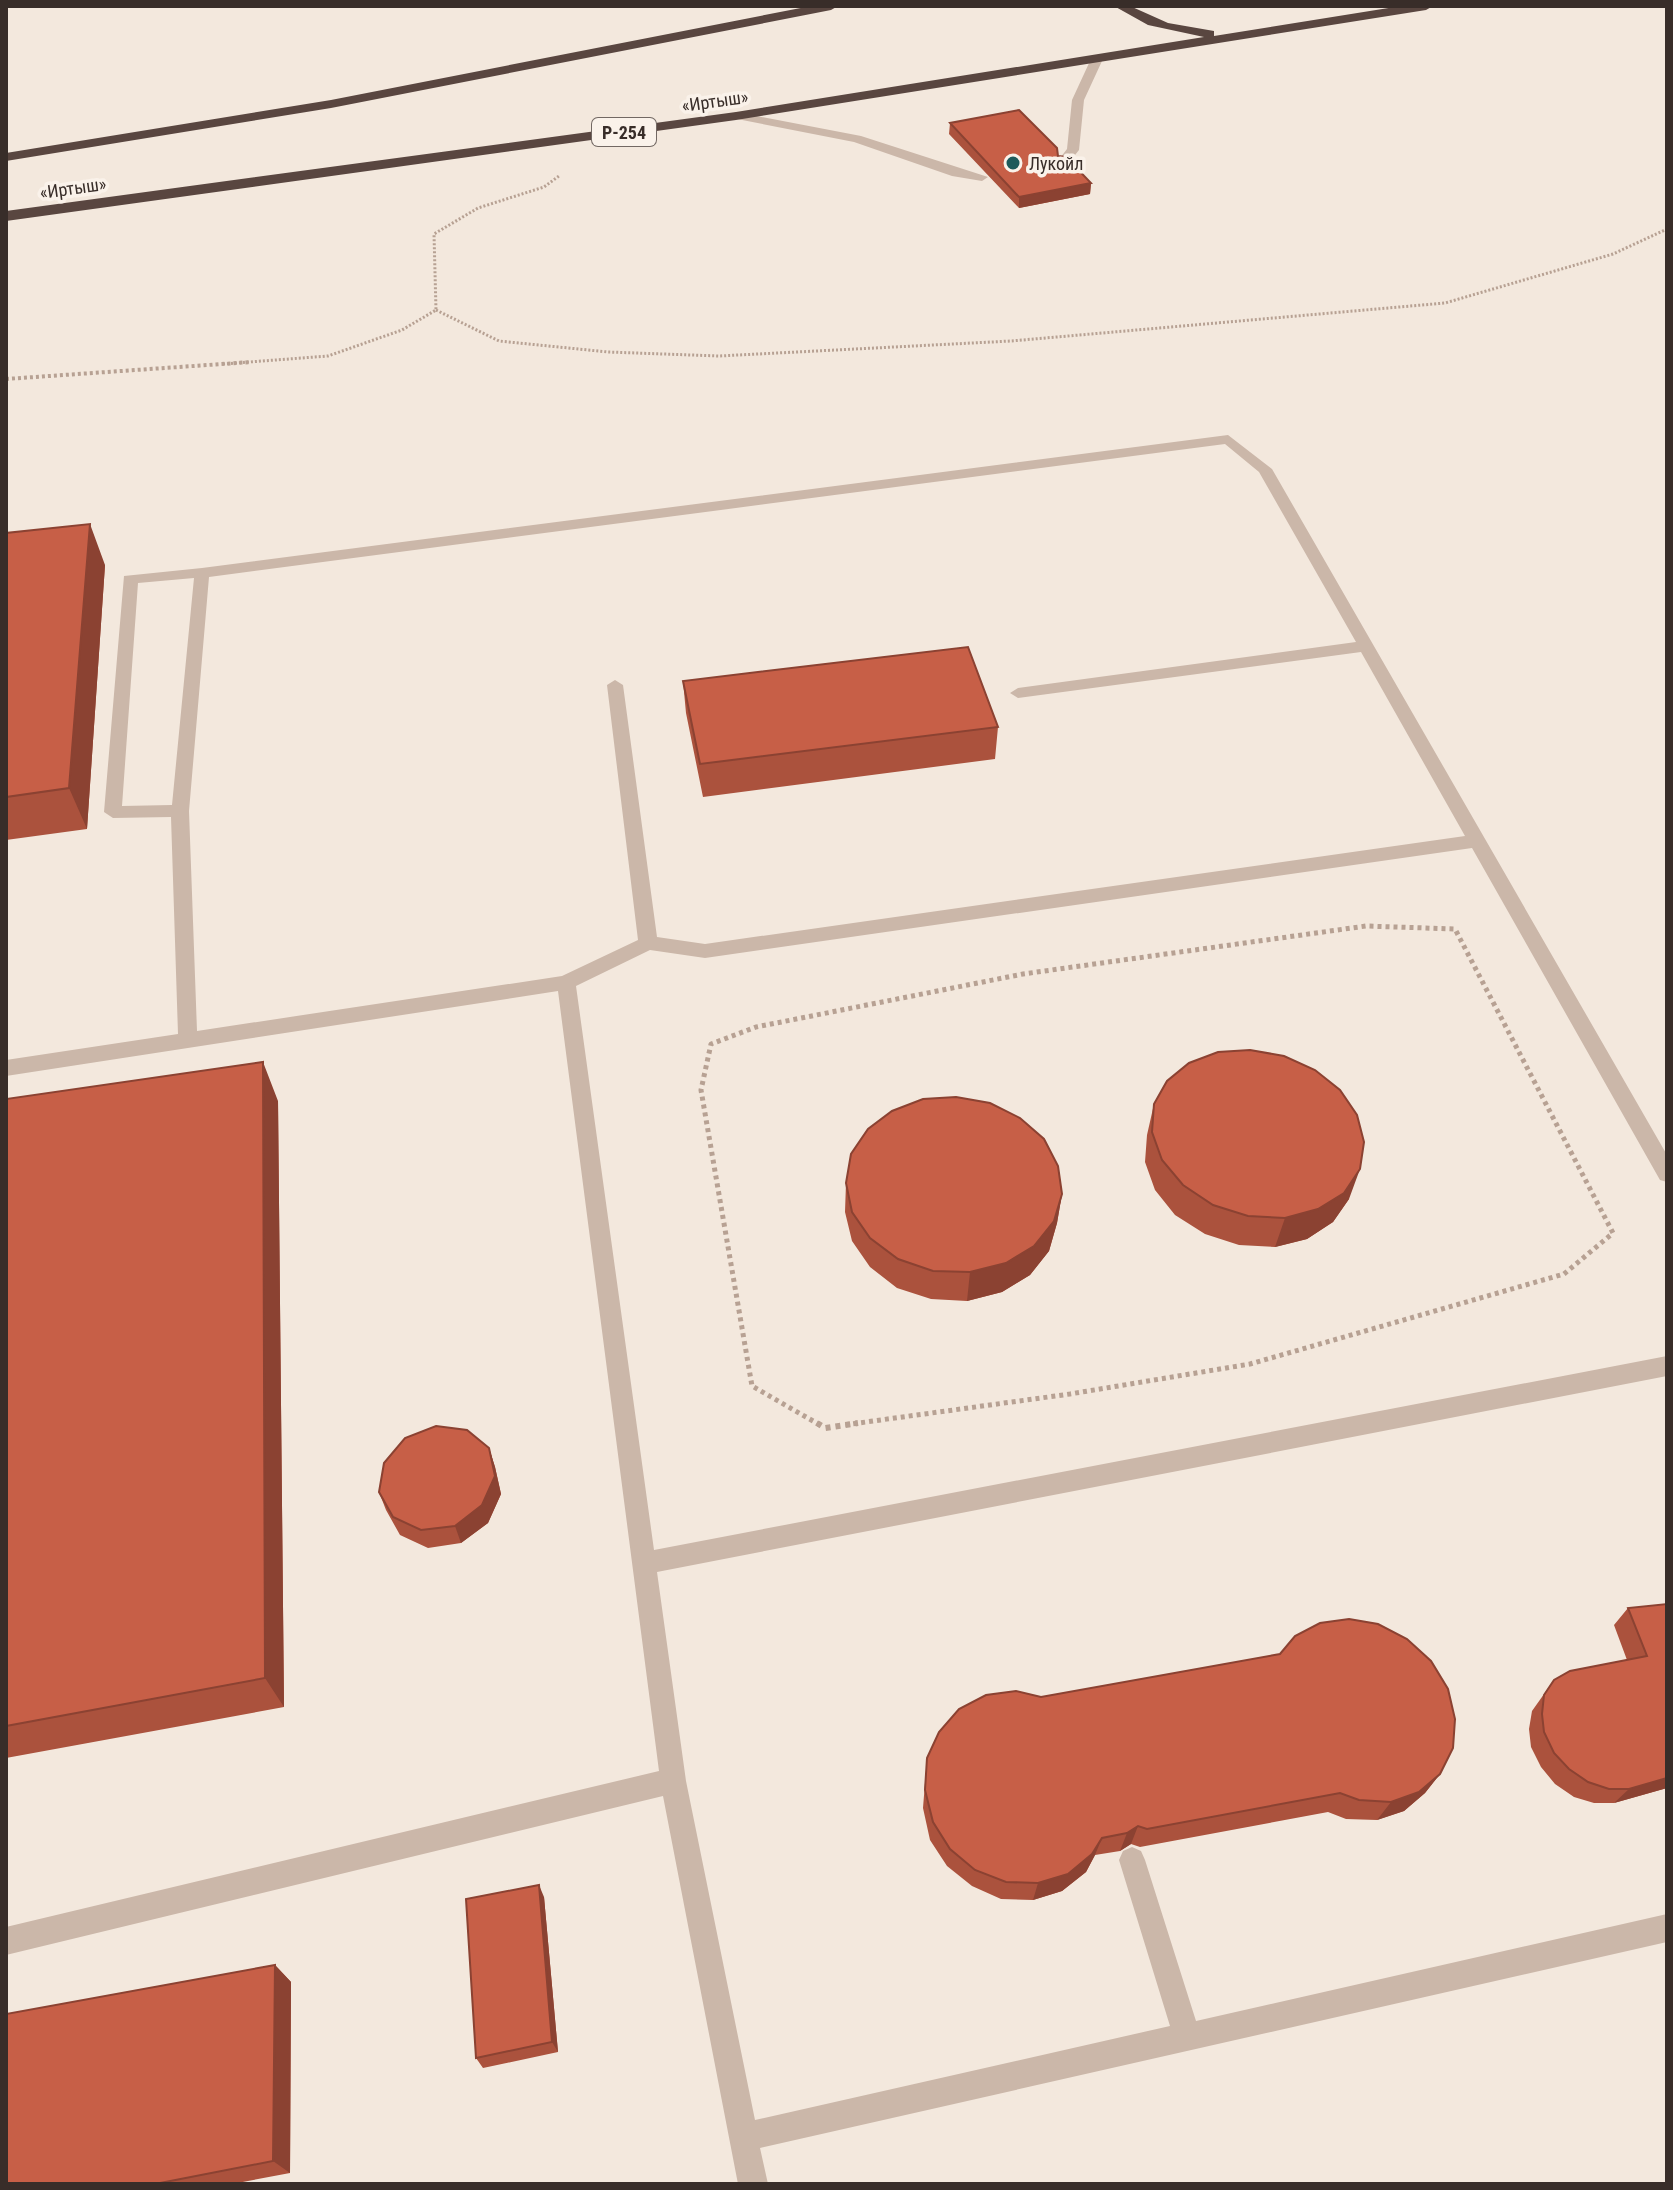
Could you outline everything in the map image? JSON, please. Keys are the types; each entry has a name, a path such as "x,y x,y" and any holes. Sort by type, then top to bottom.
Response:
{"highway":[{"name":"«Иртыш»","path":"6,157 331,104 831,6"},
{"path":"1121,6 1147,21 1179,31 1240,38"},
{"name":"«Иртыш»","path":"6,216 736,116 1426,6"}],"lane":[{"path":"1063,162 1073,150 1078,100 1096,61"},
{"path":"736,116 857,139 956,173 982,177"},
{"path":"180,811 113,812 130,579 202,573 1228,439 1265,469 1667,1174"},
{"path":"188,1040 180,811 202,573"},
{"path":"1018,693 1366,646"},
{"path":"615,685 648,943"},
{"path":"6,1068 566,983 648,943 705,951 1477,841"},
{"path":"566,983 673,1781 753,2184"},
{"path":"644,1563 1667,1366"},
{"path":"6,1941 673,1781"},
{"path":"1132,1860 1188,2038"},
{"path":"744,2137 1667,1928"}],"path":[{"path":"436,310 434,234 478,208 544,187 583,157 589,137"},
{"path":"436,310 499,341 608,352 719,356 1011,341 1445,303 1613,254 1667,229"},
{"path":"6,379 328,356 402,330 436,310"},
{"path":"1366,926 1455,929 1613,1233 1564,1274 1250,1364 1070,1394 825,1428 752,1386 701,1090 711,1044 756,1027 1023,974 1366,926"}],"building":[{"path":"1019,110 1057,148 1058,156 1066,157 1091,183 1019,197 950,123"},
{"path":"90,524 69,788 6,797 6,533"},
{"path":"968,647 998,727 700,764 683,681"},
{"path":"1250,1050 1284,1056 1315,1070 1340,1090 1357,1115 1364,1142 1360,1169 1344,1193 1318,1209 1285,1218 1248,1216 1213,1205 1183,1185 1162,1160 1152,1132 1154,1104 1167,1081 1189,1063 1218,1052"},
{"path":"263,1062 265,1678 6,1726 6,1099"},
{"path":"956,1097 990,1103 1020,1118 1044,1139 1058,1166 1062,1194 1054,1221 1034,1246 1006,1263 970,1272 933,1271 898,1259 870,1238 852,1212 846,1183 851,1154 868,1129 892,1111 923,1099"},
{"path":"436,1426 467,1430 489,1448 495,1476 482,1505 455,1526 421,1530 393,1517 379,1492 384,1463 405,1438"},
{"path":"1667,1604 1667,1778 1629,1789 1609,1789 1588,1782 1569,1769 1554,1753 1544,1732 1544,1695 1554,1680 1570,1671 1647,1656 1628,1608"},
{"path":"1349,1619 1378,1624 1407,1639 1431,1661 1448,1689 1455,1719 1453,1748 1440,1774 1419,1792 1391,1802 1359,1800 1340,1793 1147,1829 1138,1826 1127,1833 1102,1838 1092,1854 1068,1874 1038,1883 1006,1882 975,1870 950,1849 933,1822 925,1790 927,1758 939,1732 959,1709 986,1695 1016,1691 1041,1697 1280,1654 1295,1636 1320,1623"},
{"path":"539,1885 552,2042 476,2058 466,1899"},
{"path":"275,1965 273,2161 155,2184 6,2184 6,2014"}],"place":[{"name":"Лукойл","path":"1013,163"}]}
